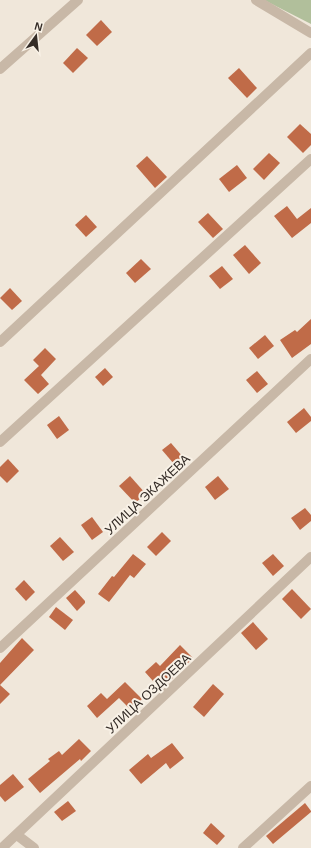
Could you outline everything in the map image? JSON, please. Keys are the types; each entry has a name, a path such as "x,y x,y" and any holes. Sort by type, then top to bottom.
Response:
{"street":[{"path":"0,69 78,0"},
{"path":"256,0 311,33"},
{"path":"0,342 311,53"},
{"path":"0,442 311,159"},
{"name":"УЛИЦА ЭКАЖЕВА","path":"0,648 311,358"},
{"name":"УЛИЦА ОЗДОЕВА","path":"2,848 311,557"},
{"path":"243,848 311,786"},
{"path":"17,834 34,848"}],"green space":[{"path":"264,0 311,0 311,24"}],"building":[{"path":"101,20 112,32 97,46 86,35"},
{"path":"77,48 88,58 73,73 63,63"},
{"path":"239,68 257,88 247,98 228,78"},
{"path":"300,124 311,134 311,145 303,153 287,137"},
{"path":"269,153 280,163 264,180 253,169"},
{"path":"147,156 167,177 155,188 136,166"},
{"path":"237,165 247,178 229,192 219,179"},
{"path":"287,206 297,219 311,208 311,223 292,238 274,216"},
{"path":"208,213 223,229 213,238 198,222"},
{"path":"86,215 97,227 86,237 75,225"},
{"path":"245,245 261,263 249,274 233,255"},
{"path":"141,259 151,269 135,283 126,273"},
{"path":"222,266 233,279 220,289 209,276"},
{"path":"10,288 22,301 12,310 0,298"},
{"path":"311,319 311,344 292,358 280,340 295,330 297,332"},
{"path":"265,335 274,346 258,359 249,348"},
{"path":"45,348 56,359 41,375 49,384 38,394 24,380 39,366 33,360"},
{"path":"105,368 113,377 103,386 95,377"},
{"path":"257,371 268,384 257,393 246,380"},
{"path":"304,408 311,417 311,421 296,433 287,422"},
{"path":"59,416 69,430 57,439 47,425"},
{"path":"171,443 183,457 174,464 162,450"},
{"path":"8,459 19,471 7,483 0,476 0,467"},
{"path":"130,476 146,494 135,503 119,486"},
{"path":"218,476 229,489 215,500 205,487"},
{"path":"305,508 311,515 311,521 300,530 291,518"},
{"path":"92,517 103,532 92,540 81,525"},
{"path":"162,532 171,541 156,556 147,547"},
{"path":"60,537 74,552 63,561 50,546"},
{"path":"133,554 146,564 134,578 130,575 109,602 98,594 112,576 114,577"},
{"path":"273,554 284,566 273,576 262,563"},
{"path":"24,580 35,592 26,601 15,589"},
{"path":"292,589 311,609 301,619 282,599"},
{"path":"75,590 85,601 85,603 77,611 66,598"},
{"path":"56,607 73,620 65,630 49,617"},
{"path":"253,622 268,639 256,650 241,633"},
{"path":"22,638 34,650 0,685 0,663"},
{"path":"180,645 193,658 161,690 145,672 156,662 160,666"},
{"path":"125,682 142,699 131,710 119,698 97,718 87,706 101,693 107,699"},
{"path":"213,684 224,694 204,717 193,707"},
{"path":"0,685 10,694 0,704"},
{"path":"79,739 91,751 81,761 80,759 40,793 28,779 50,761 48,759 59,751 62,755"},
{"path":"172,743 184,758 170,769 166,763 141,784 129,770 148,754 151,758"},
{"path":"13,774 24,787 5,802 0,796 0,785"},
{"path":"68,801 76,811 62,821 54,812"},
{"path":"305,803 311,812 273,844 266,836"},
{"path":"211,823 225,836 217,845 203,833"}]}
